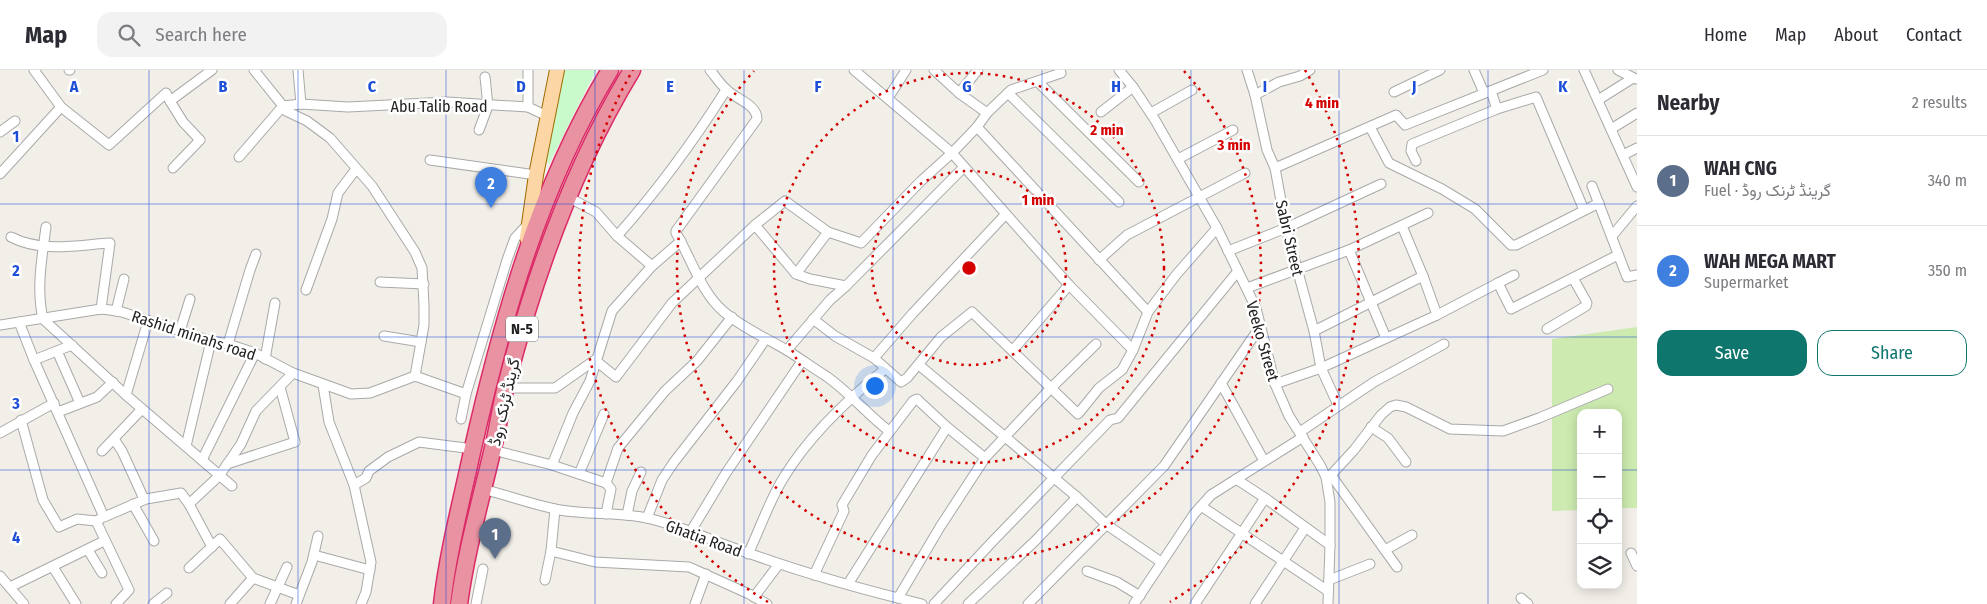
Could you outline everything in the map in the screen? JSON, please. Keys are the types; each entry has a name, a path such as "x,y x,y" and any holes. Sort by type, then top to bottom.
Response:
{"highway":[{"name":"گرینڈ ٹرنک روڈ","path":"442,604 450,549 492,364 526,253 570,146 610,70"},
{"name":"گرینڈ ٹرنک روڈ","path":"459,604 464,570 493,450 505,388 544,258 568,197 604,120 632,70"}],"main road":[{"path":"526,253 536,175 556,70"}],"street":[{"path":"34,70 61,107 109,144 166,93 182,122 200,140 173,168"},
{"path":"254,70 280,103 292,114 314,125 330,138 372,186 385,204 422,268 424,324 415,376 465,398 479,420"},
{"path":"298,70 301,104"},
{"path":"528,70 528,107"},
{"path":"710,70 726,90 750,106 757,115 757,120 676,231 709,294 723,311 765,340 787,350 827,377 852,396 871,417 889,431"},
{"path":"854,70 952,153 1069,285 1133,350"},
{"path":"888,98 906,70"},
{"path":"934,70 959,94 986,113"},
{"path":"959,94 978,70"},
{"name":"Veeko Street","path":"1119,70 1151,113 1217,228 1247,288 1260,327 1275,384 1289,416 1328,476 1330,502 1330,580 1328,604"},
{"name":"Sabri Street","path":"1247,70 1255,95 1267,150 1275,168 1286,228 1314,331 1321,368 1338,405"},
{"path":"1255,95 1279,82 1300,76 1310,70"},
{"path":"1394,92 1440,70"},
{"path":"1474,70 1497,109"},
{"path":"1275,168 1396,115 1405,125 1543,70"},
{"path":"1584,70 1637,187"},
{"path":"1618,70 1635,79"},
{"path":"170,101 208,71"},
{"path":"595,360 616,377 672,304 699,276 785,201 828,232 861,243 921,181 952,153 977,127 986,113 1008,93 1020,86 1038,82 1061,73"},
{"path":"479,130 488,106 485,77"},
{"path":"1598,100 1635,79"},
{"path":"1038,82 1139,182"},
{"path":"1102,112 1133,87"},
{"path":"617,236 652,197 694,140 726,90"},
{"path":"1151,113 1192,90"},
{"path":"1008,93 1119,202"},
{"path":"1416,161 1411,150 1412,144 1497,109 1536,98 1584,210"},
{"name":"Abu Talib Road","path":"280,103 348,107 447,102 528,107 546,116"},
{"path":"239,157 280,103"},
{"path":"0,174 61,107"},
{"path":"1610,129 1637,113"},
{"path":"0,132 15,121"},
{"path":"977,127 1148,312"},
{"path":"1370,127 1389,163 1442,188 1475,209 1511,245 1516,246 1599,203"},
{"path":"1178,160 1233,130"},
{"path":"1623,155 1637,148"},
{"path":"430,160 536,175"},
{"path":"787,350 830,300 964,167"},
{"path":"306,290 332,219 338,193 356,168"},
{"path":"1099,260 1128,235 1245,173"},
{"path":"1228,251 1286,228 1381,184"},
{"path":"1592,186 1627,277 1630,278 1637,275"},
{"path":"568,197 596,212 617,236 652,266"},
{"path":"1612,236 1637,206"},
{"path":"1247,288 1297,271 1349,250 1428,213"},
{"path":"874,358 1005,214"},
{"path":"461,419 465,398 507,260 515,238 529,222"},
{"path":"755,226 796,274 810,279 846,286"},
{"path":"1402,226 1423,276 1436,315"},
{"path":"46,227 40,306 43,319 126,395 232,486"},
{"path":"813,319 835,336 874,358 901,382 905,381 941,337 972,312 1078,414 1099,388 1122,370 1133,350 1148,312 1176,275 1217,228"},
{"path":"796,274 828,232"},
{"path":"11,237 24,244 43,248 110,243 101,309"},
{"path":"552,465 573,413 590,381 595,360 612,311 652,266 681,240"},
{"path":"1349,250 1386,338"},
{"path":"228,344 256,254"},
{"path":"1498,283 1512,309 1618,255"},
{"path":"934,604 1110,420 1118,418 1238,271"},
{"path":"1275,384 1321,368 1436,315 1514,275"},
{"path":"1314,331 1370,301 1423,276"},
{"path":"1547,329 1586,306 1587,304 1573,278"},
{"path":"116,311 124,279"},
{"path":"380,282 424,284"},
{"path":"1013,350 1069,285"},
{"path":"180,331 190,299"},
{"path":"265,359 275,303"},
{"name":"Rashid minahs road","path":"0,325 101,309 116,311 255,353 293,373 351,394 383,389 415,376"},
{"path":"606,483 618,448 665,391 697,361 732,317"},
{"path":"126,395 148,321"},
{"path":"20,322 100,519 104,541 129,590 116,604"},
{"path":"1028,604 1164,466 1260,327"},
{"path":"384,336 421,342"},
{"path":"647,518 662,480 765,340"},
{"path":"186,446 211,341"},
{"path":"898,598 940,526 985,458 1050,388 1096,344"},
{"path":"1134,604 1201,506 1211,495 1264,462 1338,405 1374,382 1444,344"},
{"path":"34,360 72,345"},
{"path":"57,351 80,403"},
{"path":"202,460 255,353"},
{"path":"505,388 555,388 595,360"},
{"path":"691,531 726,473 802,361"},
{"path":"919,365 1003,437 1056,478 1107,525 1162,562"},
{"path":"748,554 783,478 800,454 852,396 885,369"},
{"path":"189,504 219,476 241,444 256,411 293,373"},
{"path":"0,433 21,420 96,397 113,382"},
{"path":"1221,382 1264,462"},
{"path":"323,385 330,422 354,485 371,562 366,592 361,604"},
{"path":"227,464 295,442 280,387"},
{"path":"1397,567 1328,476 1354,450 1371,427 1390,407 1402,405 1450,429 1503,431 1608,389"},
{"path":"814,575 844,511 842,505 872,455 913,401 917,399 985,458"},
{"path":"102,451 142,409"},
{"path":"579,474 604,414"},
{"path":"21,420 43,500 59,527 77,519 100,519 144,500 181,493 212,547"},
{"path":"848,584 948,427"},
{"path":"1371,427 1388,438 1406,462"},
{"path":"114,439 122,451 144,500"},
{"path":"354,485 366,478 369,471 388,457 419,442 473,448"},
{"path":"493,450 552,465 606,483 612,489 606,514"},
{"path":"627,515 632,491 641,472"},
{"path":"1236,479 1330,545"},
{"name":"Ghatia Road","path":"483,489 555,509 647,518 691,531 748,554 848,584 885,600 898,598 922,604"},
{"path":"968,604 1035,541 1077,497"},
{"path":"1195,604 1265,498"},
{"path":"134,504 154,541"},
{"path":"1201,506 1328,591"},
{"path":"545,580 551,551 555,509"},
{"path":"1255,604 1305,528"},
{"path":"1385,550 1412,535"},
{"path":"189,568 220,539 253,578 277,587 298,600 314,555 318,536"},
{"path":"10,586 104,541"},
{"path":"88,550 102,573"},
{"path":"551,551 595,562 689,567 767,604"},
{"path":"1631,553 1637,566"},
{"path":"314,555 370,570"},
{"path":"754,597 779,564"},
{"path":"1330,580 1370,564"},
{"path":"270,604 286,566"},
{"path":"53,567 76,604"},
{"path":"476,604 483,569"},
{"path":"1087,571 1117,582 1140,596"},
{"path":"695,604 706,574"},
{"path":"0,576 24,604"},
{"path":"230,604 253,578"},
{"path":"153,604 167,593"}],"green space":[{"path":"565,70 596,70 549,164 544,156"},
{"path":"1637,327 1637,508 1622,508 1622,409 1577,409 1577,510 1552,511 1552,339"}],"place":[{"name":"WAH MEGA MART","path":"491,208"},
{"name":"WAH CNG","path":"495,559"}]}
